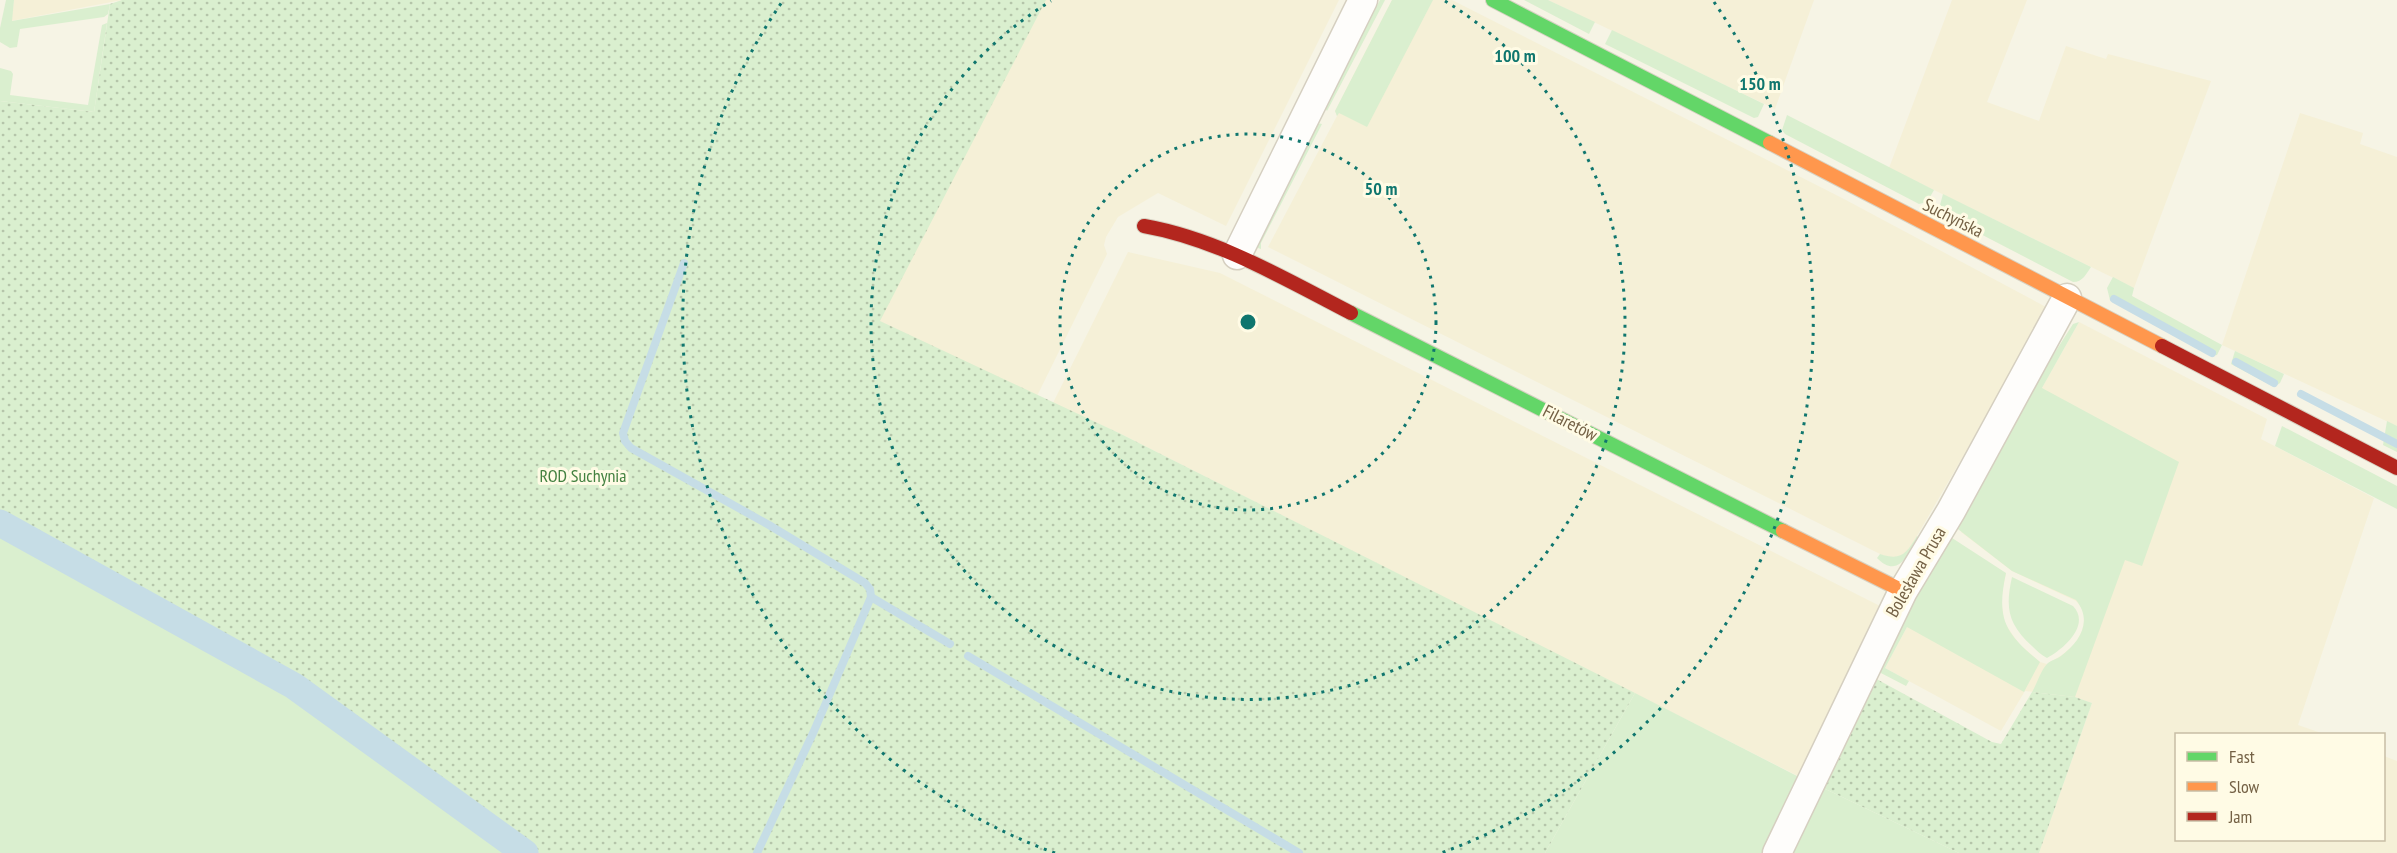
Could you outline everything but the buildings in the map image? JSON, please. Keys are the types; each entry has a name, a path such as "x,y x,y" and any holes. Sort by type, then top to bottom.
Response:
{"street":[{"path":"1237,255 1363,0"},
{"name":"Suchyńska","path":"1497,1 2397,468"},
{"name":"Filaretów","path":"1144,226 1167,230 1237,255 1903,591"},
{"name":"Bolesława Prusa","path":"1777,853 1903,591 1951,511 2067,298"}],"shaded area":[{"path":"14,0 122,0 11,21"},
{"path":"638,0 1339,0 1226,226 1158,193 1118,217 1106,237 1104,245 1107,254 1037,396 879,321 909,261"},
{"path":"1392,0 1452,0 1844,199 2046,307 1976,434 1910,548 1903,555 1893,558 1882,555 1268,247 1337,116 1335,111"},
{"path":"1548,0 1814,0 1775,109"},
{"path":"1952,0 2027,0 1987,102 2039,121 2066,46 2106,59 2108,54 2211,81 2134,288 1889,168"},
{"path":"2300,113 2363,133 2360,144 2397,157 2397,426 2222,345"},
{"path":"1128,252 1220,273 1880,606 1800,777 1121,434 1053,403"},
{"path":"2079,322 2267,419 2261,439 2374,498 2298,725 2321,733 2175,733 2175,841 2385,841 2385,756 2397,761 2397,853 2039,853 2092,703 2075,697 2025,691 2001,731 1885,668 1907,627 2006,573 2001,597 2004,622 2019,644 2040,662 2047,664 2075,644 2085,619 2083,609 2076,601 2012,571 1961,532"}],"green space":[{"path":"6,0 14,0 12,21 110,4 108,14 104,17 20,29 17,47 10,48 0,42 0,28"},
{"name":"ROD Suchynia","path":"122,0 1046,0 880,321 1121,434 1635,693 1545,853 531,853 299,683 0,519 0,101 94,112 110,4"},
{"path":"1380,0 1385,0 1327,111 1324,107"},
{"path":"1392,0 1433,0 1367,127 1339,113 1337,116 1335,111"},
{"path":"1524,0 1548,0 1595,22 1589,34"},
{"path":"107,23 94,112 0,101 0,68 11,71 13,74 10,95 88,105 102,25"},
{"path":"1612,30 1764,104 1758,117 1754,118 1605,44"},
{"path":"1787,115 1934,190 1927,202 1919,204 1785,134 1782,130"},
{"path":"1317,123 1322,124 1261,243 1261,249 1258,248 1258,242"},
{"path":"1943,194 2091,267 2082,279 2073,282 1942,214 1940,205"},
{"path":"2113,277 2134,288 2132,296 2222,345 2217,355 2211,356 2110,300 2107,288"},
{"path":"2079,322 2042,388 2179,462 2142,566 2125,560 2075,697 2032,692 2048,663 2068,650 2079,638 2084,616 2076,600 2012,571 1954,526 2022,404 2073,324"},
{"path":"2235,351 2284,374 2280,383 2274,387 2231,364"},
{"path":"2387,421 2397,426 2397,452 2383,445"},
{"path":"2282,426 2397,486 2397,509 2275,446"},
{"path":"0,534 292,692 513,853 0,853"},
{"path":"1917,536 1907,556 1897,565 1884,564 1877,558 1880,554 1893,557 1902,554"},
{"path":"1949,536 2006,573 2002,602 2006,624 2019,642 2040,662 2024,692 1907,627 1885,668 1909,681 1906,686 1877,671 1878,664"},
{"path":"2012,577 2073,606 2078,613 2079,621 2073,636 2061,649 2047,658 2024,638 2013,623 2009,607"},
{"path":"1871,676 1992,742 2001,744 2032,692 2075,697 2092,703 2039,853 1959,853 1817,785"},
{"path":"1635,693 1799,777 1769,853 1545,853"},
{"path":"1817,785 1959,853 1786,853"}],"waterway":[{"path":"684,263 623,433 625,441 631,448 769,525 865,583 870,589 871,597 814,731 757,853"},
{"path":"2114,299 2212,353"},
{"path":"2236,362 2274,383"},
{"path":"2301,394 2397,444"},
{"path":"0,523 294,686 525,853"},
{"path":"871,597 950,644"},
{"path":"968,656 1299,853"}],"traffic: fast":[{"path":"1493,0 1770,143"},
{"path":"1351,313 1783,531"}],"traffic: slow":[{"path":"1770,143 2162,346"},
{"path":"1783,531 1903,591"}],"traffic: jam":[{"path":"1144,226 1171,232 1225,250 1351,313"},
{"path":"2162,346 2397,468"}]}
